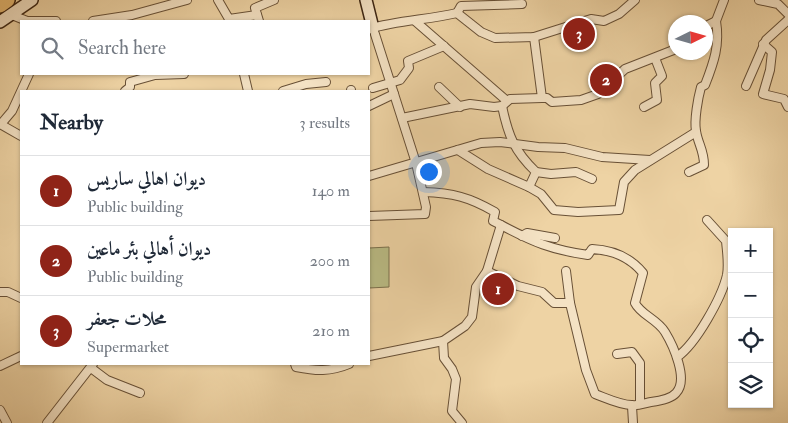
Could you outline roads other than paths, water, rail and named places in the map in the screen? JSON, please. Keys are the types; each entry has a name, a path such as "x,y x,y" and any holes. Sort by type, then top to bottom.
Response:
{"highway":[{"path":"0,5 7,0"}],"main road":[{"path":"366,0 369,20"},
{"path":"0,12 23,1"},
{"path":"0,22 12,15 23,1"}],"street":[{"path":"106,20 132,18 187,0"},
{"path":"218,0 229,19 258,18 255,8 274,0"},
{"path":"370,216 425,214 426,207 416,163 371,29 393,23 457,13 481,32 495,38 534,37 592,19 604,22 619,14 635,0"},
{"path":"689,172 704,166 704,153 696,132 699,96 718,50 719,38 716,21 724,0"},
{"path":"758,0 781,2 788,14"},
{"path":"457,13 460,6 470,4 483,6 492,4 522,4"},
{"path":"12,15 24,20"},
{"path":"746,86 764,44 788,20"},
{"path":"415,21 504,103 512,144 520,157 536,172 551,174 576,172 592,178"},
{"path":"534,37 542,98"},
{"path":"764,44 772,52 772,60 763,94 784,99 788,107"},
{"path":"373,88 400,80 409,68 408,61 444,46"},
{"path":"402,118 470,104 504,103 542,98 552,102 580,100 598,94 624,69 668,52"},
{"path":"644,106 657,100 656,83 662,76 655,58"},
{"path":"22,90 29,75"},
{"path":"126,90 130,87 130,82 155,75"},
{"path":"244,75 248,90"},
{"path":"288,90 326,82"},
{"path":"439,88 460,107"},
{"path":"20,94 12,111 0,124 20,135"},
{"path":"370,106 394,94"},
{"path":"458,150 488,168 541,194 554,210 578,212 619,210 624,182 635,170 696,132"},
{"path":"370,176 481,143 500,142 565,148 602,157 650,160"},
{"path":"529,187 536,172"},
{"path":"423,192 453,193 478,202 495,212 492,220 540,245 588,255 592,248 611,250 638,267 644,273 635,303 638,310 648,315 664,330 677,357 681,376 680,389 675,395 636,405 595,394 586,370 570,303 566,271"},
{"path":"677,357 686,351 699,333 727,276 726,240 707,220"},
{"path":"370,356 443,341 465,326 472,317 476,287 487,271 501,225"},
{"path":"522,236 527,233 555,238"},
{"path":"487,271 518,286 542,292 554,303 570,303"},
{"path":"0,292 8,292 20,298"},
{"path":"443,341 444,358 452,368 456,380 452,411 462,423"},
{"path":"617,354 632,352 640,363 633,423"},
{"path":"0,366 20,356"},
{"path":"295,365 296,367 311,370 332,371 347,365"},
{"path":"47,423 92,366 107,380 140,393"},
{"path":"0,410 7,423"}],"place":[{"name":"محلات جعفر","path":"579,34"},
{"name":"ديوان أهالي بئر ماعين","path":"606,80"},
{"name":"ديوان اهالي ساريس","path":"498,289"}]}
